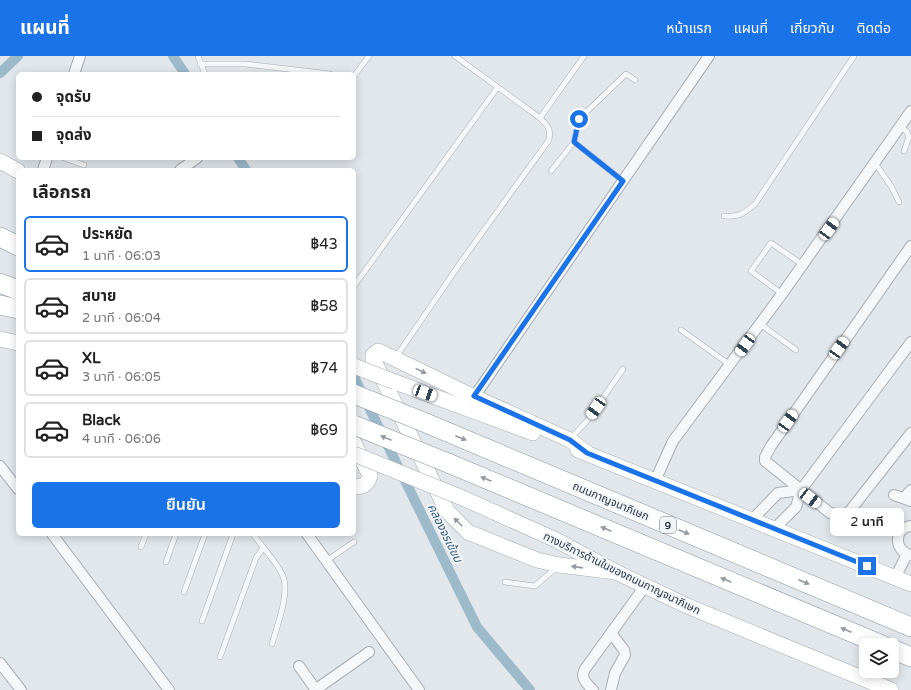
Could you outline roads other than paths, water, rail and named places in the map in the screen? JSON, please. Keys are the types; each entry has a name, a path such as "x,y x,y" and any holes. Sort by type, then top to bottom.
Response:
{"highway":[{"path":"0,237 16,245"},
{"path":"0,251 16,258"},
{"path":"0,283 16,289"},
{"path":"0,305 16,309"},
{"name":"ถนนกาญจนาภิเษก","path":"356,395 426,422 911,627"},
{"path":"356,426 865,638"},
{"path":"899,652 911,657"}],"main road":[{"path":"0,161 16,170"},
{"path":"0,339 16,343"},
{"path":"587,453 570,440 395,358 378,351 373,355 373,359 447,511 468,532 537,560 559,565 616,572"},
{"path":"356,367 587,453 911,584"},
{"path":"356,447 370,476 366,485 362,487 356,486"},
{"name":"ทางบริการด้านในของถนนกาญจนาภิเษก","path":"356,455 514,520 645,586 730,624 882,688"}],"street":[{"path":"75,72 80,56"},
{"path":"474,396 709,56"},
{"path":"655,481 673,441 803,265 911,111"},
{"path":"183,168 194,160"},
{"path":"911,246 770,446 765,457 765,461 830,512 843,515 849,512 911,433"},
{"path":"774,529 796,507 801,490 911,342"},
{"path":"0,466 16,486"},
{"path":"752,520 778,493 801,490"},
{"path":"894,495 908,500 911,490"},
{"path":"895,578 909,554 901,550 898,546 898,537 904,529 911,526"},
{"path":"54,536 169,690"},
{"path":"308,536 419,690"},
{"path":"593,690 584,681 582,674 645,586"},
{"path":"611,633 624,650 624,655 615,673 612,690"},
{"path":"299,666 316,690 370,652"},
{"path":"0,663 21,690"}],"lane":[{"path":"198,56 204,72"},
{"path":"356,73 369,56"},
{"path":"395,358 461,262 549,140 550,132 548,126 540,118 455,56"},
{"path":"540,118 584,56"},
{"path":"724,216 744,214 754,204 854,56"},
{"path":"200,64 245,64 313,72"},
{"path":"551,171 574,142 579,119 626,74 635,80"},
{"path":"356,283 497,88"},
{"path":"900,126 910,137 904,151"},
{"path":"574,142 623,181"},
{"path":"69,160 84,166"},
{"path":"874,163 891,186 899,202"},
{"path":"782,294 751,271 771,243 803,265"},
{"path":"760,324 796,350"},
{"path":"681,330 730,365"},
{"path":"570,440 587,421 623,369"},
{"path":"142,546 145,536"},
{"path":"166,562 175,536"},
{"path":"184,592 204,536"},
{"path":"202,621 232,536"},
{"path":"254,536 283,575 285,589 283,603 272,644"},
{"path":"326,561 354,542"},
{"path":"220,657 256,558 263,548"},
{"path":"505,582 535,586 559,565"}],"waterway":[{"name":"คลองจรเข้ขบ","path":"0,73 18,56"},
{"name":"คลองจรเข้ขบ","path":"173,56 184,72"},
{"name":"คลองจรเข้ขบ","path":"239,160 245,168"},
{"name":"คลองจรเข้ขบ","path":"356,381 477,627 530,690"}]}
